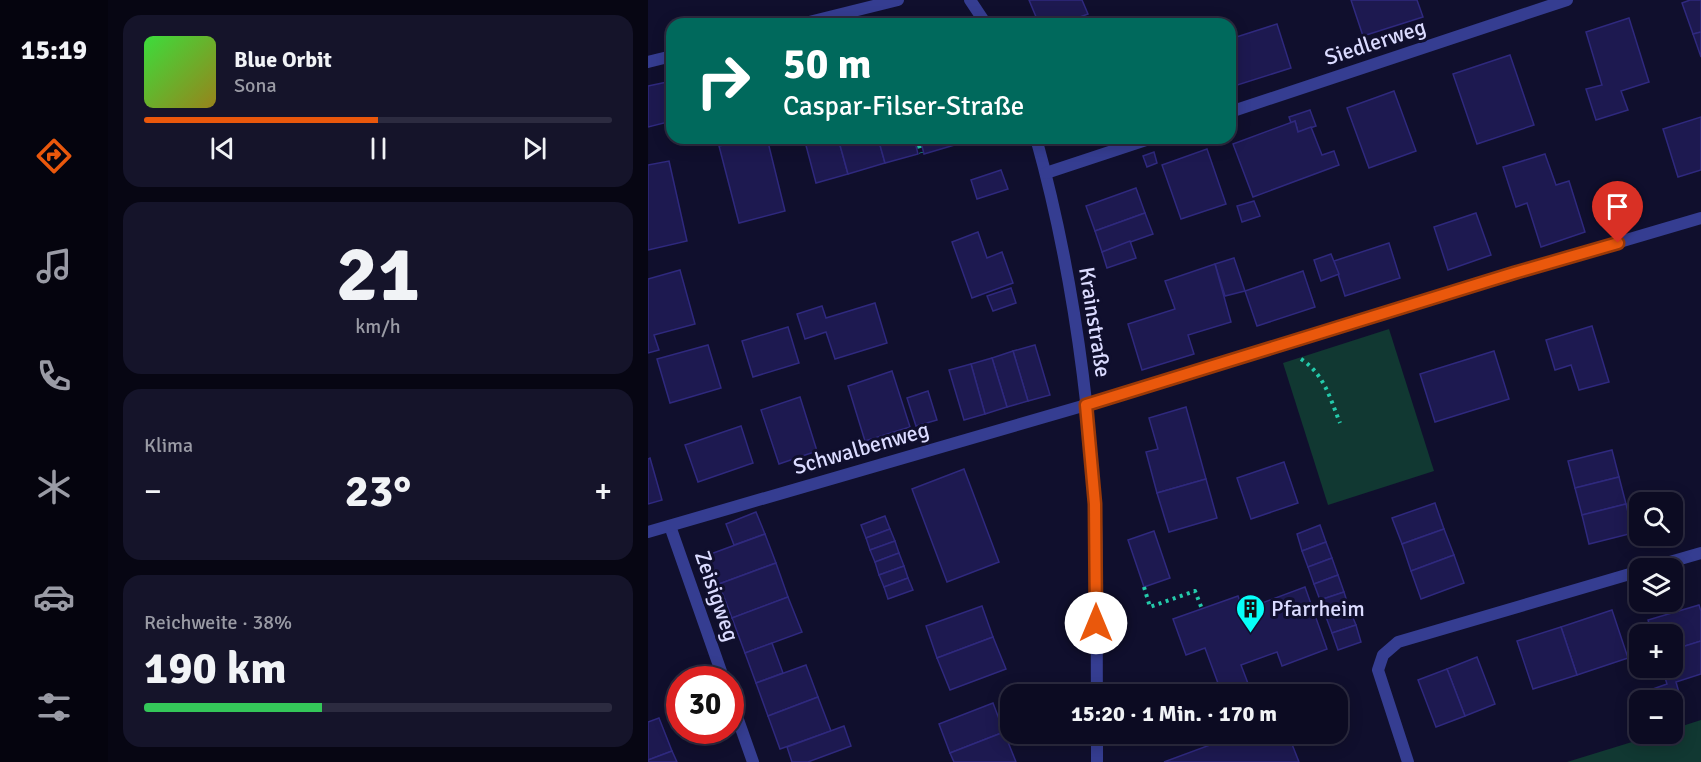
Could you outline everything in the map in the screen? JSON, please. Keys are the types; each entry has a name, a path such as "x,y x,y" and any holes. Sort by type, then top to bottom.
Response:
{"street":[{"path":"825,18 898,0"},
{"path":"970,0 982,18"},
{"name":"Siedlerweg","path":"1236,110 1567,0"},
{"path":"648,62 666,58"},
{"name":"Krainstraße","path":"1038,144 1068,275 1086,405 1095,504 1096,684"},
{"path":"1046,173 1134,144"},
{"name":"Schwalbenweg","path":"648,532 1086,405 1701,218"},
{"name":"Zeisigweg","path":"670,526 719,666"},
{"path":"1683,558 1701,553"},
{"path":"1408,762 1378,670 1383,655 1398,642 1629,574"},
{"path":"744,737 753,762"},
{"path":"1097,744 1097,762"}],"path":[{"path":"919,144 921,153"},
{"path":"1300,358 1322,378 1340,423"},
{"path":"1144,587 1150,607 1195,591 1202,609"}],"green space":[{"path":"1389,329 1434,471 1328,505 1283,363"},
{"path":"1701,720 1701,762 1567,762 1629,743 1683,744 1683,726"}],"building":[{"path":"1029,0 1082,0 1088,14 1077,18 1036,18"},
{"path":"1351,0 1417,0 1423,17 1363,36"},
{"path":"1701,0 1701,32 1693,34 1682,3"},
{"path":"1629,18 1649,82 1621,91 1628,110 1596,120 1586,89 1602,85 1586,32"},
{"path":"1277,24 1291,68 1236,85 1236,37"},
{"path":"1701,32 1701,57 1693,34"},
{"path":"1510,55 1534,125 1477,144 1453,74"},
{"path":"666,82 666,122 648,127 648,86"},
{"path":"1394,91 1416,151 1369,168 1347,108"},
{"path":"1310,110 1316,126 1298,132 1295,121 1291,123 1289,117"},
{"path":"1701,117 1701,170 1678,177 1663,129"},
{"path":"1295,121 1298,132 1311,127 1322,155 1334,151 1339,165 1253,197 1233,144"},
{"path":"768,144 785,211 739,223 719,146"},
{"path":"806,144 840,144 848,174 816,183"},
{"path":"840,144 880,144 885,163 848,174"},
{"path":"880,144 916,144 918,154 885,163"},
{"path":"922,144 958,144 924,154"},
{"path":"1207,149 1226,204 1181,219 1162,165"},
{"path":"1154,152 1157,163 1147,167 1143,156"},
{"path":"1545,154 1556,185 1569,181 1585,232 1541,247 1527,203 1516,207 1503,167"},
{"path":"669,161 687,241 648,250 648,165"},
{"path":"1001,170 1008,189 977,199 971,180"},
{"path":"1136,188 1145,213 1095,231 1086,206"},
{"path":"1254,201 1260,216 1242,222 1237,206"},
{"path":"1145,213 1153,234 1102,252 1095,231"},
{"path":"1476,213 1491,255 1448,270 1434,227"},
{"path":"978,232 987,258 1002,252 1013,283 972,298 952,242"},
{"path":"1130,241 1136,258 1107,268 1102,252"},
{"path":"1389,243 1400,278 1345,296 1334,261"},
{"path":"1331,254 1339,274 1321,281 1314,260"},
{"path":"1234,258 1245,291 1225,296 1215,264"},
{"path":"1215,264 1231,322 1188,335 1194,354 1142,370 1128,324 1175,309 1165,281"},
{"path":"680,270 695,324 654,335 659,350 648,353 648,279"},
{"path":"1303,271 1315,307 1257,326 1245,291"},
{"path":"1011,288 1016,303 993,311 987,296"},
{"path":"875,303 887,343 835,359 826,332 805,339 797,314 822,306 826,318"},
{"path":"1592,326 1609,382 1579,390 1571,365 1555,370 1546,340"},
{"path":"788,327 799,363 753,377 742,341"},
{"path":"708,345 721,388 670,403 657,359"},
{"path":"1035,345 1050,395 1028,401 1013,351"},
{"path":"1013,351 1028,401 1007,407 992,358"},
{"path":"1494,351 1509,399 1435,422 1420,374"},
{"path":"992,358 1007,407 985,414 971,364"},
{"path":"971,364 985,414 964,420 949,370"},
{"path":"892,371 910,427 865,441 848,386"},
{"path":"928,391 937,420 916,426 907,398"},
{"path":"800,397 817,451 779,464 761,410"},
{"path":"1186,407 1206,479 1157,493 1146,452 1158,449 1149,418"},
{"path":"741,426 753,463 698,482 685,445"},
{"path":"1612,450 1619,477 1575,488 1568,461"},
{"path":"650,458 662,500 648,504 648,459"},
{"path":"1284,462 1298,503 1251,519 1237,478"},
{"path":"964,469 999,562 947,582 912,489"},
{"path":"1619,477 1626,504 1582,515 1575,488"},
{"path":"1206,479 1217,518 1169,532 1157,493"},
{"path":"1435,503 1444,529 1402,544 1392,518"},
{"path":"1626,504 1629,534 1589,544 1582,515"},
{"path":"756,512 765,534 734,545 726,524"},
{"path":"885,516 890,529 866,538 861,525"},
{"path":"1320,525 1326,542 1302,551 1297,534"},
{"path":"890,529 895,541 870,550 866,538"},
{"path":"1444,529 1454,555 1411,571 1402,544"},
{"path":"1154,531 1170,578 1144,587 1128,540"},
{"path":"765,534 776,563 719,584 708,555"},
{"path":"895,541 899,553 875,562 870,550"},
{"path":"1326,542 1332,558 1308,567 1302,551"},
{"path":"899,553 904,566 879,575 875,562"},
{"path":"1454,555 1464,583 1421,599 1411,571"},
{"path":"1332,558 1338,575 1314,584 1308,567"},
{"path":"776,563 788,597 732,618 719,584"},
{"path":"904,566 908,578 884,587 879,575"},
{"path":"1338,575 1344,592 1320,600 1314,584"},
{"path":"908,578 913,590 888,599 884,587"},
{"name":"Pfarrheim","path":"1305,587 1327,649 1282,666 1277,652 1241,665 1248,684 1218,684 1205,648 1186,655 1173,619 1238,596 1243,610"},
{"path":"1344,592 1349,608 1326,617 1320,600"},
{"path":"788,597 802,632 745,653 732,618"},
{"path":"1699,605 1701,641 1683,647 1683,624 1649,624 1648,620 1683,612 1683,610"},
{"path":"982,606 993,637 937,658 926,626"},
{"path":"1349,608 1356,625 1332,633 1326,617"},
{"path":"1612,610 1628,658 1577,675 1561,627"},
{"path":"1356,625 1361,642 1338,650 1332,633"},
{"path":"1561,627 1577,675 1533,689 1517,641"},
{"path":"993,637 1006,669 950,690 937,658"},
{"path":"1701,641 1701,674 1676,682 1678,690 1650,690 1667,684 1665,678 1683,678 1683,647"},
{"path":"772,643 783,673 756,683 745,653"},
{"path":"1477,657 1495,704 1465,716 1447,669"},
{"path":"806,665 818,697 768,716 756,683"},
{"path":"1447,669 1465,716 1436,727 1418,680"},
{"path":"818,697 831,731 780,749 768,716"},
{"path":"993,703 1000,721 1000,734 950,753 939,724"},
{"path":"659,718 666,736 666,744 669,744 672,751 648,760 648,722"},
{"path":"844,726 851,746 808,762 792,762 787,747"},
{"path":"1000,734 1000,744 1009,744 1016,762 954,762 950,753"},
{"path":"1213,744 1292,744 1299,762 1164,762"},
{"path":"672,751 677,762 648,762 648,760"}],"place":[{"name":"Pfarrheim","path":"1250,634"}],"route":[{"path":"1096,623 1095,504 1086,405 1618,243"}]}
